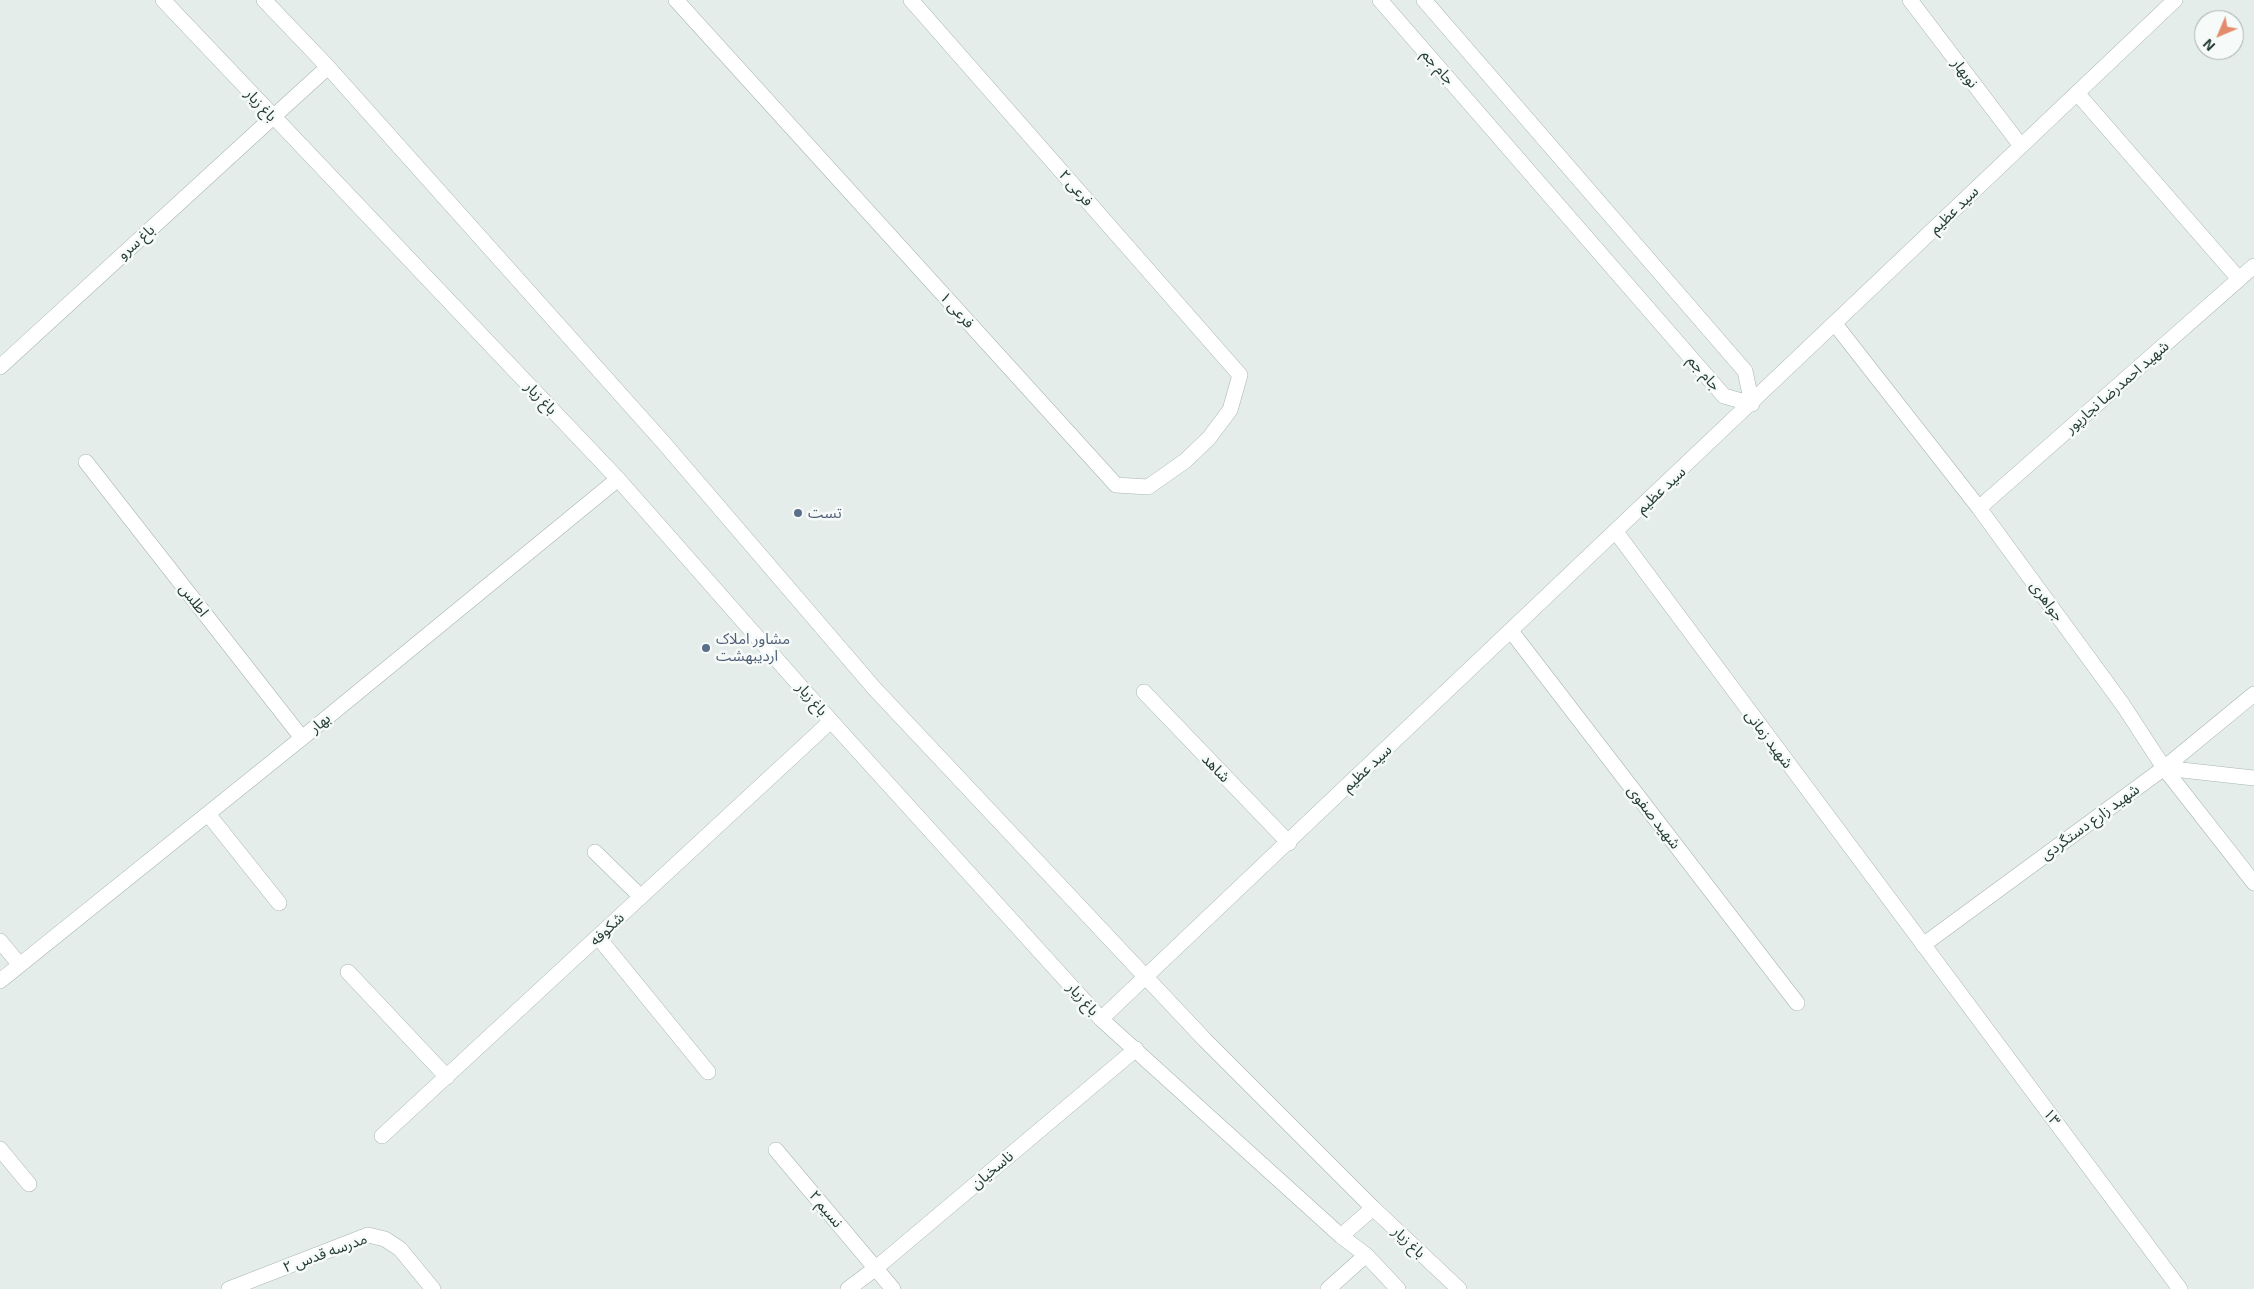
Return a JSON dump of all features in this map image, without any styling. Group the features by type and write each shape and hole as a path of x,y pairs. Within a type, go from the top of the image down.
{"street":[{"name":"باغ زیار","path":"163,0 618,479 832,721 1101,1019 1341,1236 1366,1255 1398,1289"},
{"name":"باغ زیار","path":"264,0 328,67 663,442 874,688 1145,978 1373,1208 1460,1289"},
{"name":"فرعی ۱","path":"676,0 1116,485 1148,487 1185,461 1208,438 1230,410 1240,375"},
{"name":"فرعی ۲","path":"911,0 1240,375"},
{"name":"جام جم","path":"1380,0 1724,396 1752,404 1745,371 1424,0"},
{"name":"نوبهار","path":"1910,0 2021,146"},
{"name":"سید عظیم","path":"1101,1019 1289,843 2176,0"},
{"name":"باغ سرو","path":"0,367 328,67"},
{"path":"2077,93 2239,279"},
{"name":"شهید احمدرضا نجارپور","path":"1979,508 2254,266"},
{"name":"جواهری","path":"1835,324 1979,508 2123,705 2164,768 2254,882"},
{"name":"اطلس","path":"86,462 302,738"},
{"name":"بهار","path":"0,981 302,738 618,479"},
{"name":"شهید زمانی","path":"1616,532 1923,945"},
{"name":"شهید صفوی","path":"1512,631 1798,1003"},
{"name":"شاهد","path":"1144,692 1289,843"},
{"name":"شهید زارع دستگردی","path":"1923,945 2164,768 2254,694"},
{"name":"شکوفه","path":"382,1136 832,721"},
{"path":"2164,768 2254,778"},
{"path":"208,814 279,903"},
{"path":"596,852 641,897"},
{"path":"598,937 708,1072"},
{"path":"0,941 20,965"},
{"name":"۱۳","path":"1923,945 2180,1289"},
{"path":"348,972 447,1077"},
{"name":"ناسخیان","path":"848,1289 876,1268 1136,1049"},
{"path":"0,1149 29,1184"},
{"name":"نسیم ۲","path":"776,1150 893,1289"},
{"path":"1341,1236 1373,1208"},
{"name":"مدرسه قدس ۲","path":"229,1289 368,1235 385,1239 400,1249 433,1289"},
{"path":"1328,1289 1366,1255"}],"place":[{"name":"تست","path":"798,513"},
{"name":"مشاور املاک اردیبهشت","path":"706,648"}]}
